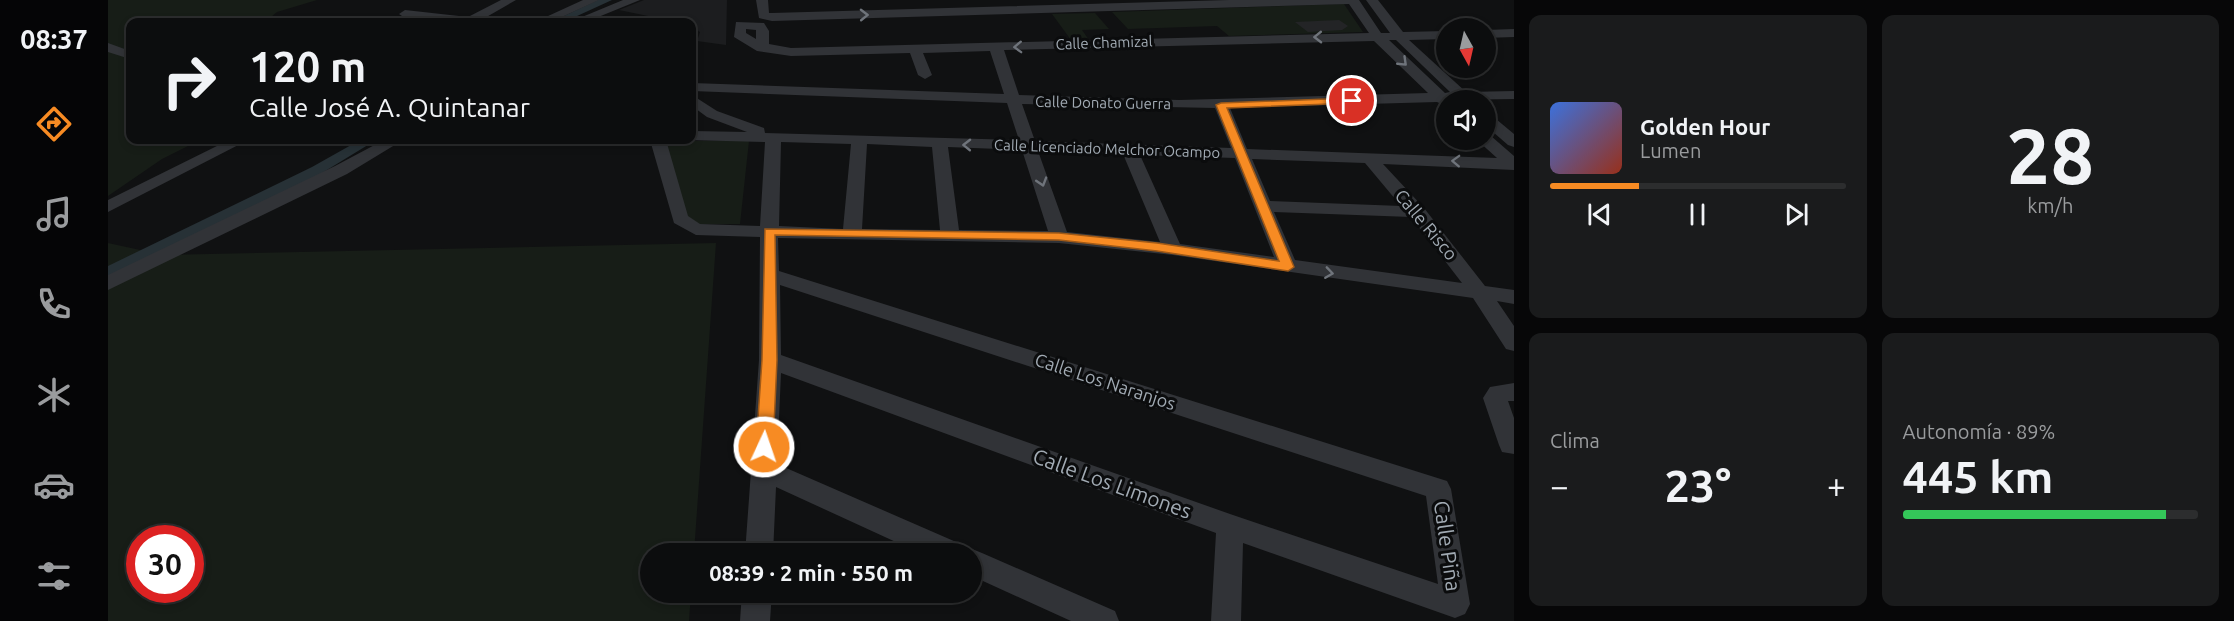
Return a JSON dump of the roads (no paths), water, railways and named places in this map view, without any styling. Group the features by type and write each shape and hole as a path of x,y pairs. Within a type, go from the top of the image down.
{"street":[{"path":"550,18 593,0"},
{"path":"587,18 634,0"},
{"path":"762,0 763,15 828,16 962,13 1026,5 1098,9 1161,3 1353,0 1377,36 1436,93"},
{"path":"825,0 828,16"},
{"path":"891,0 895,14"},
{"path":"955,0 962,13"},
{"path":"1372,0 1399,36 1455,90"},
{"path":"480,18 508,1"},
{"path":"405,14 439,18"},
{"path":"1496,34 1514,33"},
{"name":"Calle Chamizal","path":"762,48 791,52 916,51 996,48 1123,38 1436,35"},
{"path":"108,47 126,54"},
{"path":"996,48 1031,146 1059,237"},
{"path":"916,51 925,75"},
{"name":"Calle Donato Guerra","path":"696,87 1015,101 1221,105 1436,100"},
{"name":"Calle Donato Guerra","path":"1496,96 1514,95"},
{"path":"696,102 712,114 773,137 769,232 770,360 760,543"},
{"path":"1221,105 1265,206 1288,267"},
{"path":"1496,126 1514,142"},
{"name":"Calle Licenciado Melchor Ocampo","path":"696,136 859,139 940,144 1514,164"},
{"path":"852,235 859,139"},
{"path":"108,207 232,144"},
{"path":"108,283 341,170 387,144"},
{"path":"659,144 680,219 696,228 852,235 950,234 1059,237 1173,249 1514,297"},
{"path":"940,144 950,234"},
{"path":"1496,148 1514,164"},
{"path":"1129,149 1173,249"},
{"name":"Calle Risco","path":"1369,158 1418,212 1483,294 1514,343"},
{"path":"1265,206 1418,212"},
{"name":"Calle Los Naranjos","path":"771,275 1438,489"},
{"name":"Calle Los Limones","path":"770,360 1230,526 1455,604"},
{"path":"1511,445 1495,398 1498,393 1514,392"},
{"path":"763,469 928,543"},
{"name":"Calle Piña","path":"1438,489 1455,604"},
{"path":"1226,621 1230,526"},
{"path":"982,566 1104,621"},
{"path":"755,621 756,603"}],"waterway":[{"path":"565,18 607,0"},
{"path":"108,273 317,170 362,144"}]}
